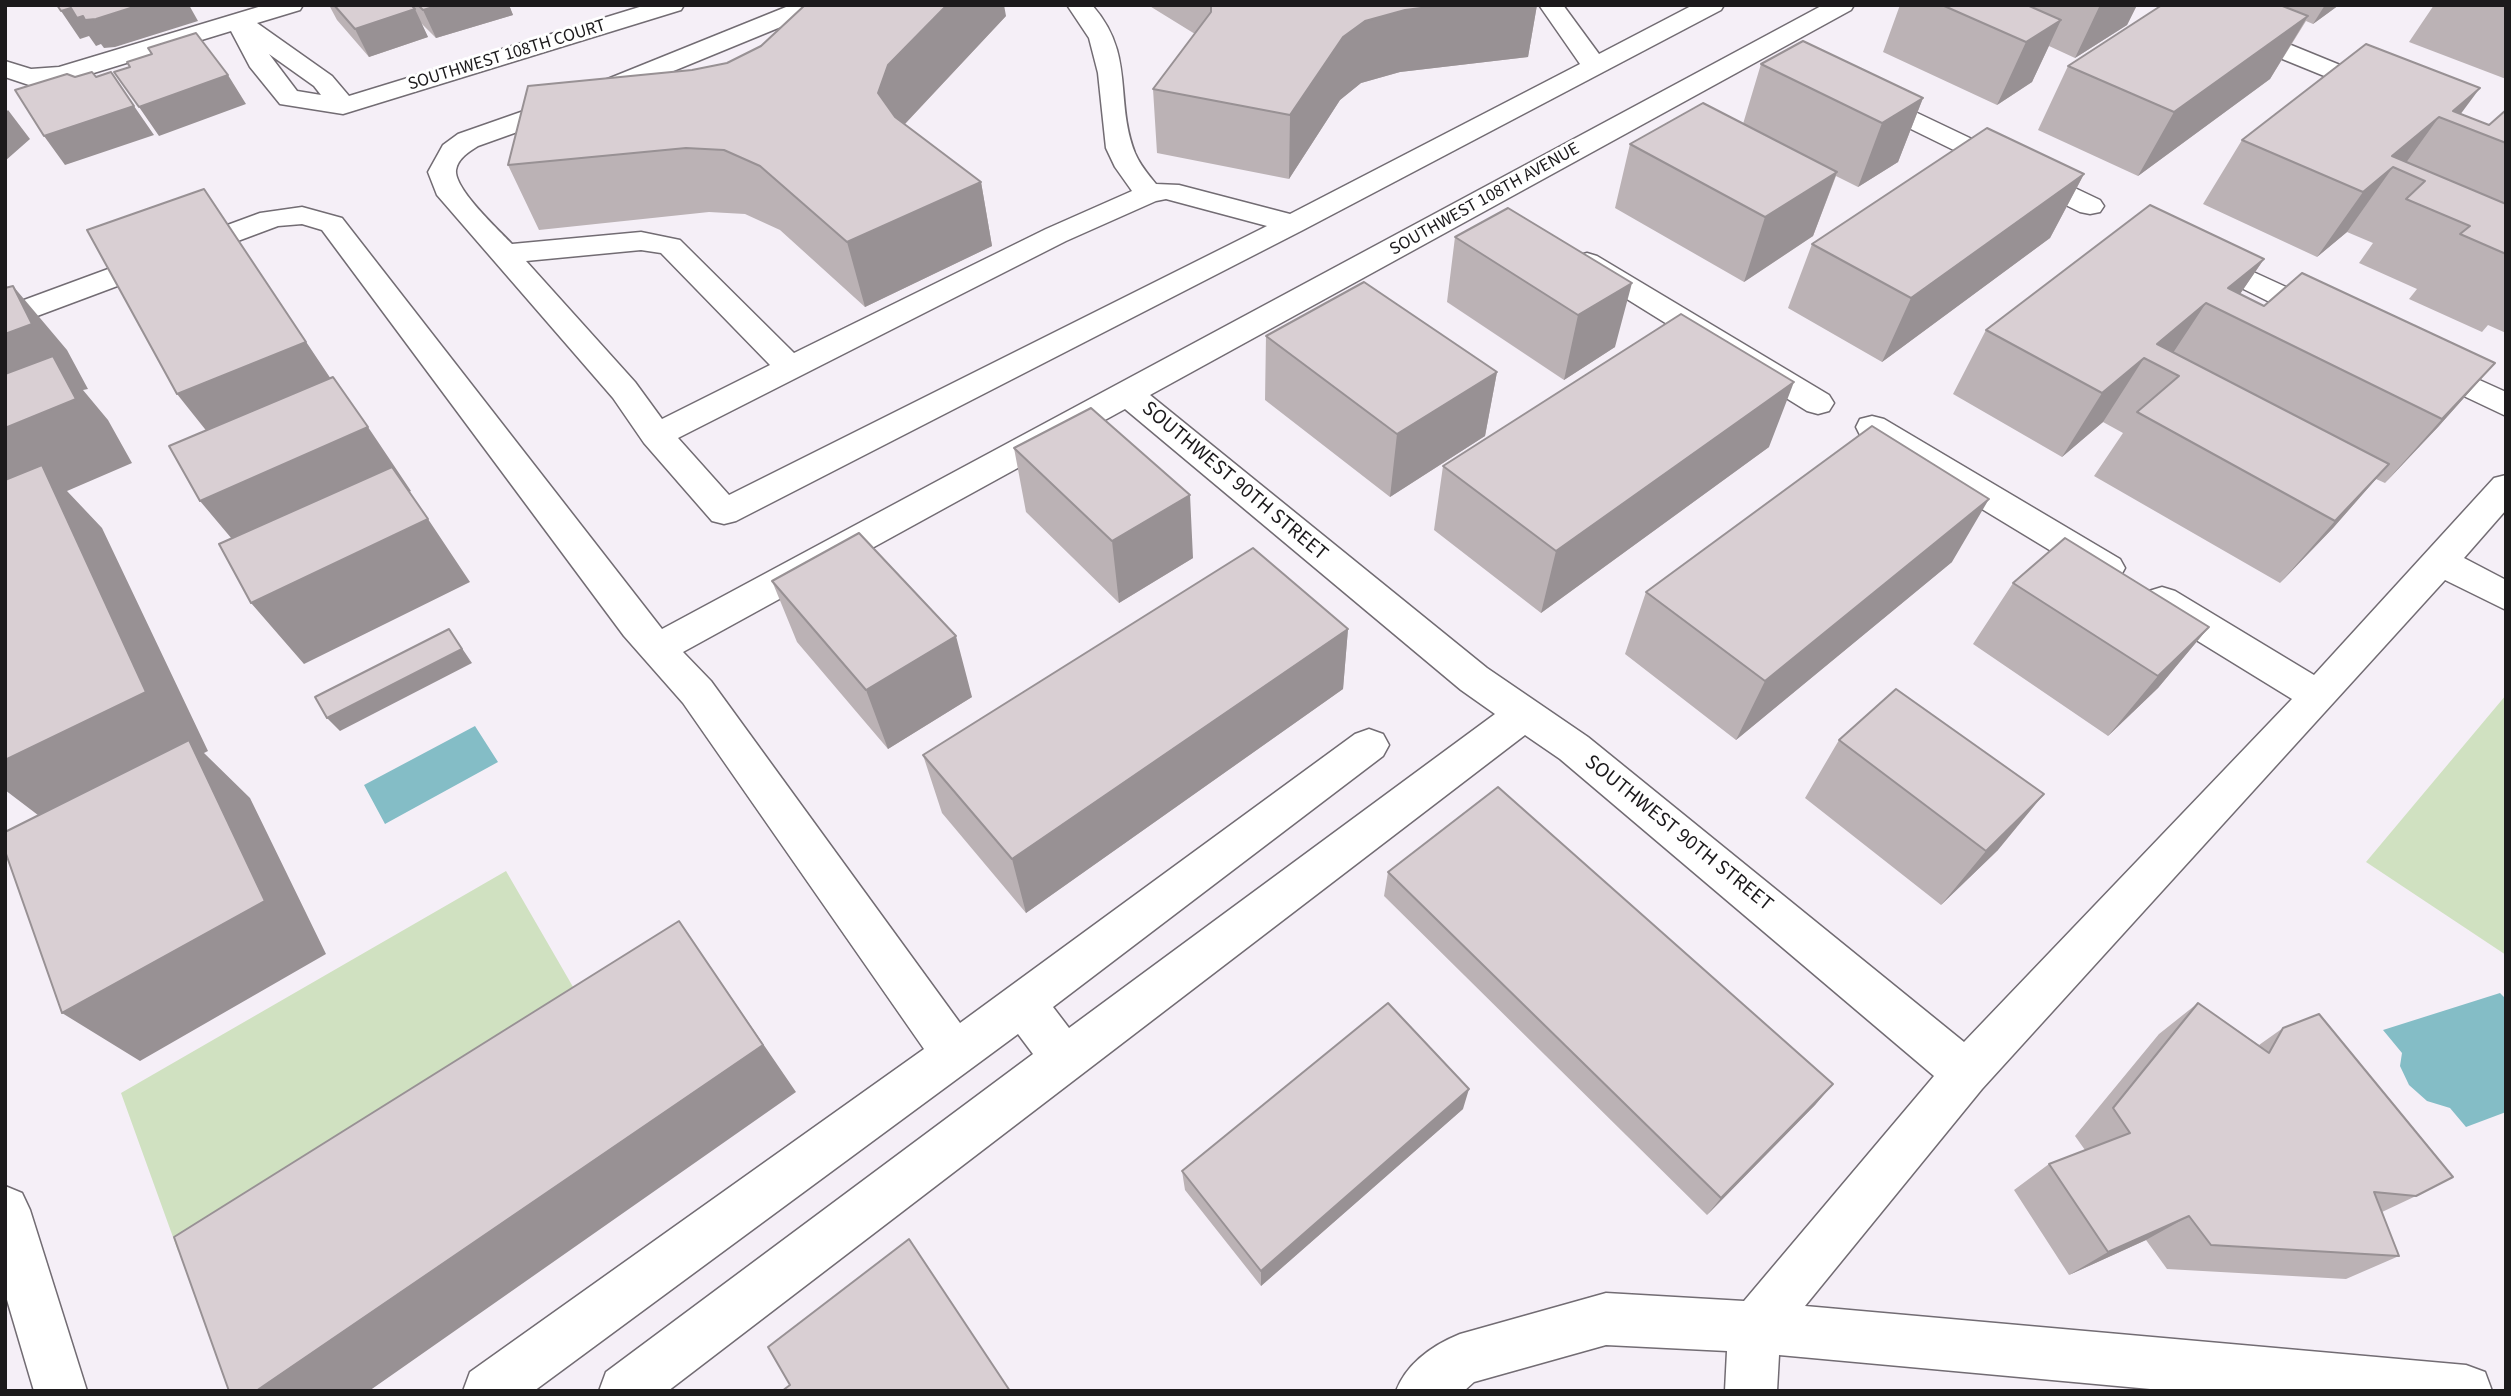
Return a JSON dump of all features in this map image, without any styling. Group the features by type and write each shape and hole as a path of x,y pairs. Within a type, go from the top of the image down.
{"street":[{"path":"5,69 29,77 61,75 291,5"},
{"name":"SOUTHWEST 108TH COURT","path":"239,22 264,67 289,98 342,106 672,5"},
{"path":"813,5 567,105 468,140 447,157 442,172 447,190 624,390 656,435 724,512 1293,224 1712,5"},
{"path":"1079,5 1093,19 1105,45 1112,75 1115,129 1120,149 1125,161 1149,194"},
{"path":"1551,5 1595,67"},
{"name":"SOUTHWEST 108TH AVENUE","path":"658,648 1128,394 1497,208 1777,53 1842,5"},
{"path":"2171,5 2402,99"},
{"path":"1852,90 2090,206"},
{"path":"656,435 1056,235 1149,194 1166,191 1179,193 1293,224"},
{"path":"5,318 270,219 295,214 323,219 338,231 638,626 696,692 954,1054"},
{"path":"503,254 641,241 670,246 792,369"},
{"path":"2171,242 2344,327"},
{"path":"1569,251 1818,402"},
{"path":"2394,351 2506,405"},
{"name":"SOUTHWEST 90TH STREET","path":"1128,394 1474,679 1574,748 1966,1073"},
{"path":"1872,427 2318,696"},
{"path":"1751,1391 1755,1327 1966,1073 2318,696 2506,487"},
{"path":"2441,562 2506,596"},
{"path":"625,1391 1524,714"},
{"path":"489,1391 954,1054 1369,745"},
{"path":"1022,1004 1065,1058"},
{"path":"5,1210 61,1391"},
{"path":"1422,1391 1460,1360 1606,1320 1755,1327 2466,1391"}],"green space":[{"path":"2506,695 2506,955 2366,862"},
{"path":"506,871 580,999 178,1251 121,1093"}],"water":[{"path":"475,726 498,762 385,824 364,785"},
{"path":"2500,993 2506,999 2506,1112 2466,1127 2450,1108 2427,1101 2409,1085 2400,1066 2402,1053 2383,1030"}],"building":[{"path":"57,5 140,5 85,20 83,16 77,18 71,8 61,11"},
{"path":"334,5 411,5 415,9 355,29"},
{"path":"418,5 440,5 423,10"},
{"path":"805,5 947,5 888,65 878,93 895,117 981,182 847,242 760,166 724,150 686,148 508,165 528,86 692,70 727,63 761,46"},
{"path":"1211,5 1445,5 1405,10 1365,21 1343,37 1290,115 1153,89 1211,12"},
{"path":"1942,5 2027,5 2061,20 2026,42"},
{"path":"2162,5 2280,5 2308,16 2174,112 2068,66"},
{"path":"196,33 228,75 139,107 114,72 130,67 127,62 152,54 148,48"},
{"path":"1803,41 1923,98 1882,123 1761,64"},
{"path":"2366,44 2480,88 2453,111 2489,125 2506,110 2506,143 2439,117 2392,156 2506,204 2506,254 2460,234 2470,226 2406,199 2425,181 2393,167 2363,192 2242,140"},
{"path":"92,72 96,77 111,72 134,106 44,136 15,90 67,74 75,77"},
{"path":"1703,103 1837,172 1765,217 1630,144"},
{"path":"1987,128 2084,174 1911,298 1812,244"},
{"path":"204,189 306,342 177,394 87,230"},
{"path":"2150,205 2264,259 2228,288 2264,306 2302,273 2495,363 2442,419 2206,303 2157,344 2389,464 2335,521 2137,412 2179,376 2144,358 2102,393 1986,330"},
{"path":"1508,208 1632,283 1578,315 1455,237"},
{"path":"1364,282 1497,372 1397,434 1266,336"},
{"path":"13,286 32,324 5,334 5,288"},
{"path":"1681,314 1794,382 1556,551 1443,466"},
{"path":"53,356 76,399 5,428 5,374"},
{"path":"333,377 368,427 200,501 169,446"},
{"path":"1091,408 1190,495 1112,541 1014,448"},
{"path":"1872,426 1989,499 1765,681 1646,592"},
{"path":"42,465 146,692 5,760 5,480"},
{"path":"392,467 428,519 251,603 219,544"},
{"path":"859,533 956,636 866,690 772,581"},
{"path":"2065,538 2209,627 2158,676 2013,583"},
{"path":"1253,548 1348,629 1012,859 923,755"},
{"path":"449,629 462,649 327,718 315,697"},
{"path":"1896,689 2044,794 1986,851 1839,740"},
{"path":"189,740 265,901 62,1013 5,851 5,832"},
{"path":"1498,787 1833,1084 1721,1198 1388,872"},
{"path":"679,921 763,1045 256,1391 229,1391 174,1237"},
{"path":"1388,1003 1469,1089 1261,1271 1182,1171"},
{"path":"2198,1003 2269,1053 2283,1028 2319,1014 2453,1177 2416,1196 2374,1192 2399,1256 2211,1245 2189,1216 2108,1252 2049,1164 2130,1133 2113,1108"},
{"path":"909,1239 1010,1391 782,1391 790,1385 768,1347"}]}
